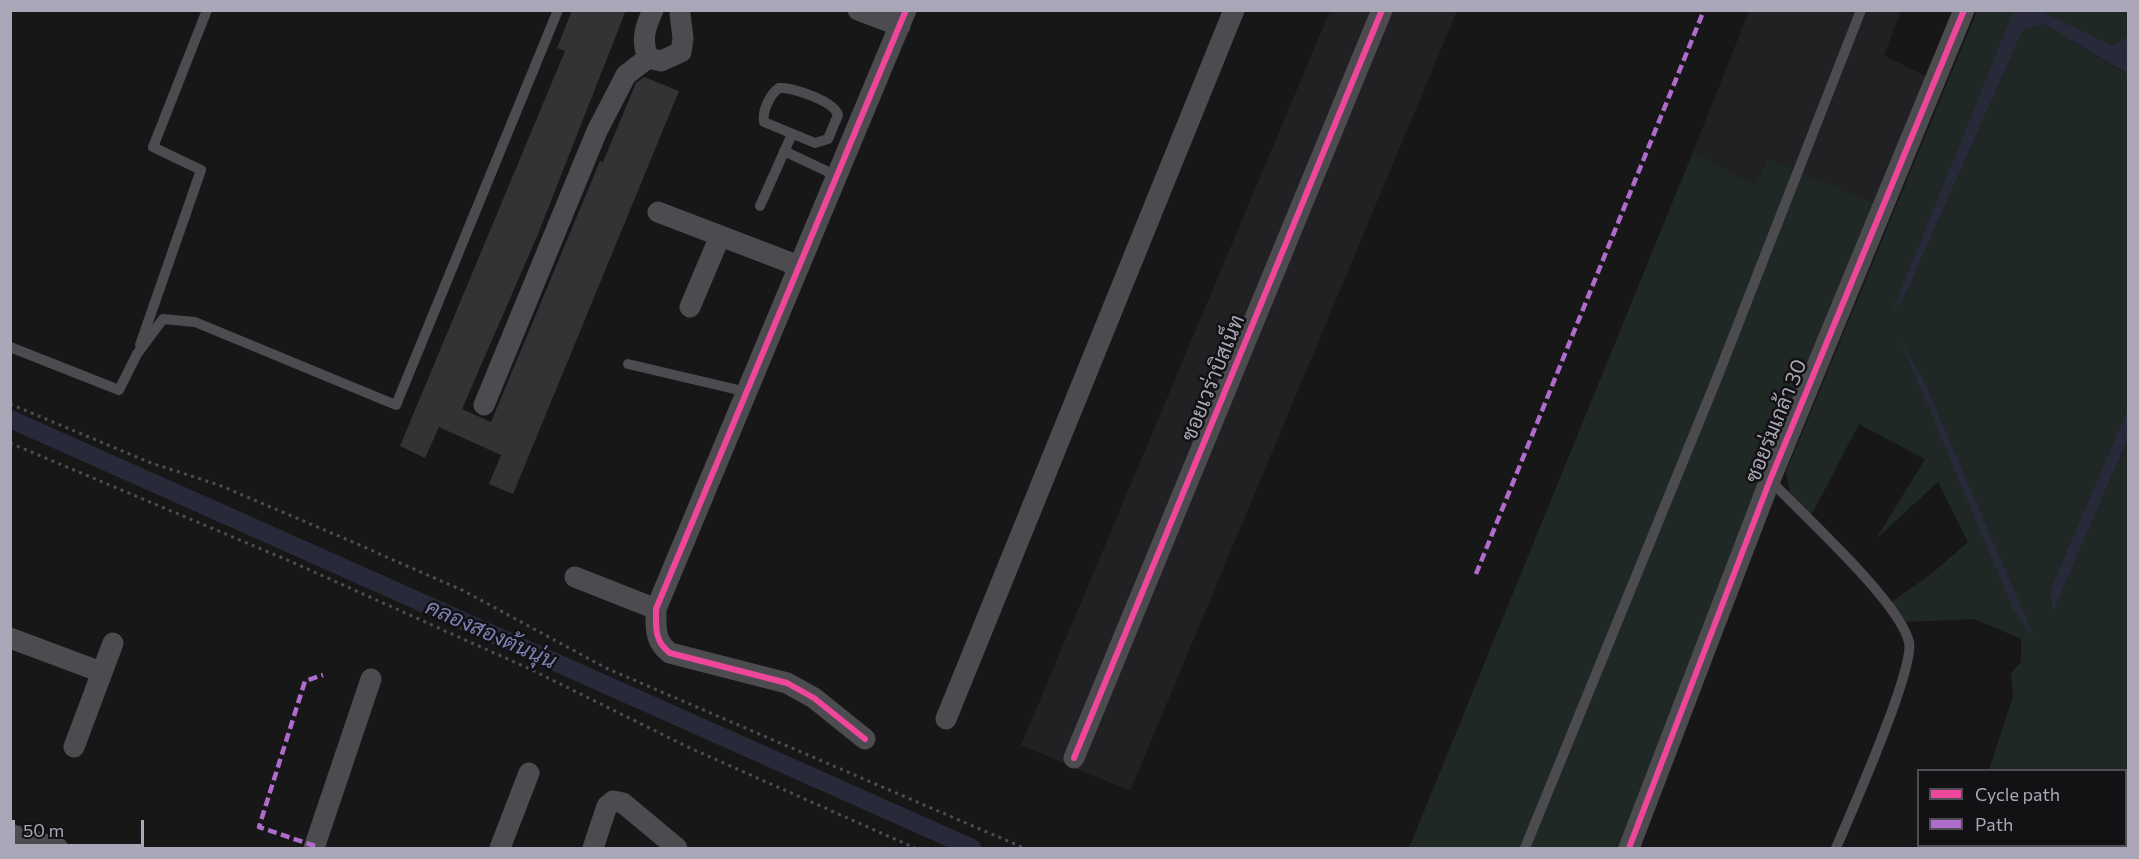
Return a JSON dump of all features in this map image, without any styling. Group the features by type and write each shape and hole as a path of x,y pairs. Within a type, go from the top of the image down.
{"street":[{"path":"648,58 643,45 644,31 653,10"},
{"path":"858,10 903,18 656,609 656,634 660,646 670,652 787,683 814,698 865,738"},
{"path":"946,719 1234,10"},
{"name":"ซอยเวร่าบิสเน็ท","path":"1074,758 1383,10"},
{"name":"ซอยร่มเกล้า 30","path":"1629,849 1770,480 1964,10"},
{"path":"648,58 661,61 681,52 684,14"},
{"path":"484,405 597,131 626,75 648,58"},
{"path":"658,212 800,266"},
{"path":"690,307 720,236"},
{"path":"575,577 656,609"},
{"path":"10,638 101,672"},
{"path":"74,747 113,643"},
{"path":"314,849 371,679"},
{"path":"500,849 529,772"},
{"path":"593,849 607,806 613,801 623,803 677,849"},
{"path":"10,834 46,846"}],"lane":[{"path":"10,348 118,390 137,354 201,170 153,147 207,10"},
{"path":"137,354 164,319 195,322 396,405 558,10"},
{"path":"1525,849 1717,378 1861,10"},
{"path":"779,88 791,89 837,110 836,123 824,142 815,143 792,134 768,125 763,119 774,91 779,88"},
{"path":"760,206 792,134"},
{"path":"784,151 837,176"},
{"path":"628,364 747,392"},
{"path":"1770,480 1887,602 1909,643 1907,665 1894,705 1836,849"}],"path":[{"path":"10,404 151,463 219,485 380,554 464,591 606,668 1024,849"},
{"path":"10,443 292,562 532,670 690,748 915,849"}],"shaded area":[{"path":"1330,11 1457,11 1130,791 1021,745"},
{"path":"1749,11 1901,11 1884,55 1927,77 1874,203 1767,158 1756,185 1693,152"},
{"path":"1977,11 2014,11 1893,309 1903,300 2023,30 2044,24 2125,73 2128,70 2128,408 2050,590 2053,610 2128,439 2128,848 1964,848 2127,847 2127,769 1989,769 2013,696 2011,673 2021,662 2021,639 1974,619 1904,622 1890,603 1930,575 1968,542 1938,482 1876,539 1925,459 1859,424 1812,514 1791,501 1786,472","holes":["1901,341 1925,383 2034,638"]},
{"path":"2037,11 2128,11 2128,35 2114,46"},
{"path":"1693,152 1756,185 1767,158 1874,203 1620,848 1409,848"}],"water":[{"path":"2014,10 2042,12 2114,46 2128,35 2128,70 2126,73 2044,24 2023,30 1903,300 1892,311"},
{"path":"1898,334 1925,383 2036,641 2013,609"},
{"path":"2128,408 2128,439 2053,611 2050,590"}],"building":[{"path":"572,10 626,10 538,234 462,409 491,422 600,161 603,162 636,83 644,77 679,91 513,494 489,484 501,455 439,427 425,458 400,446 565,51 557,48"}],"waterway":[{"name":"คลองสองต้นนุ่น","path":"10,419 972,848"}],"marked path":[{"path":"1476,574 1704,10"},
{"path":"315,846 259,827 305,681 323,675"}],"cycle path":[{"path":"865,739 814,698 787,683 670,653 659,639 656,628 656,609 906,10"},
{"path":"1074,758 1382,10"},
{"path":"1629,848 1770,480 1964,10"}]}
